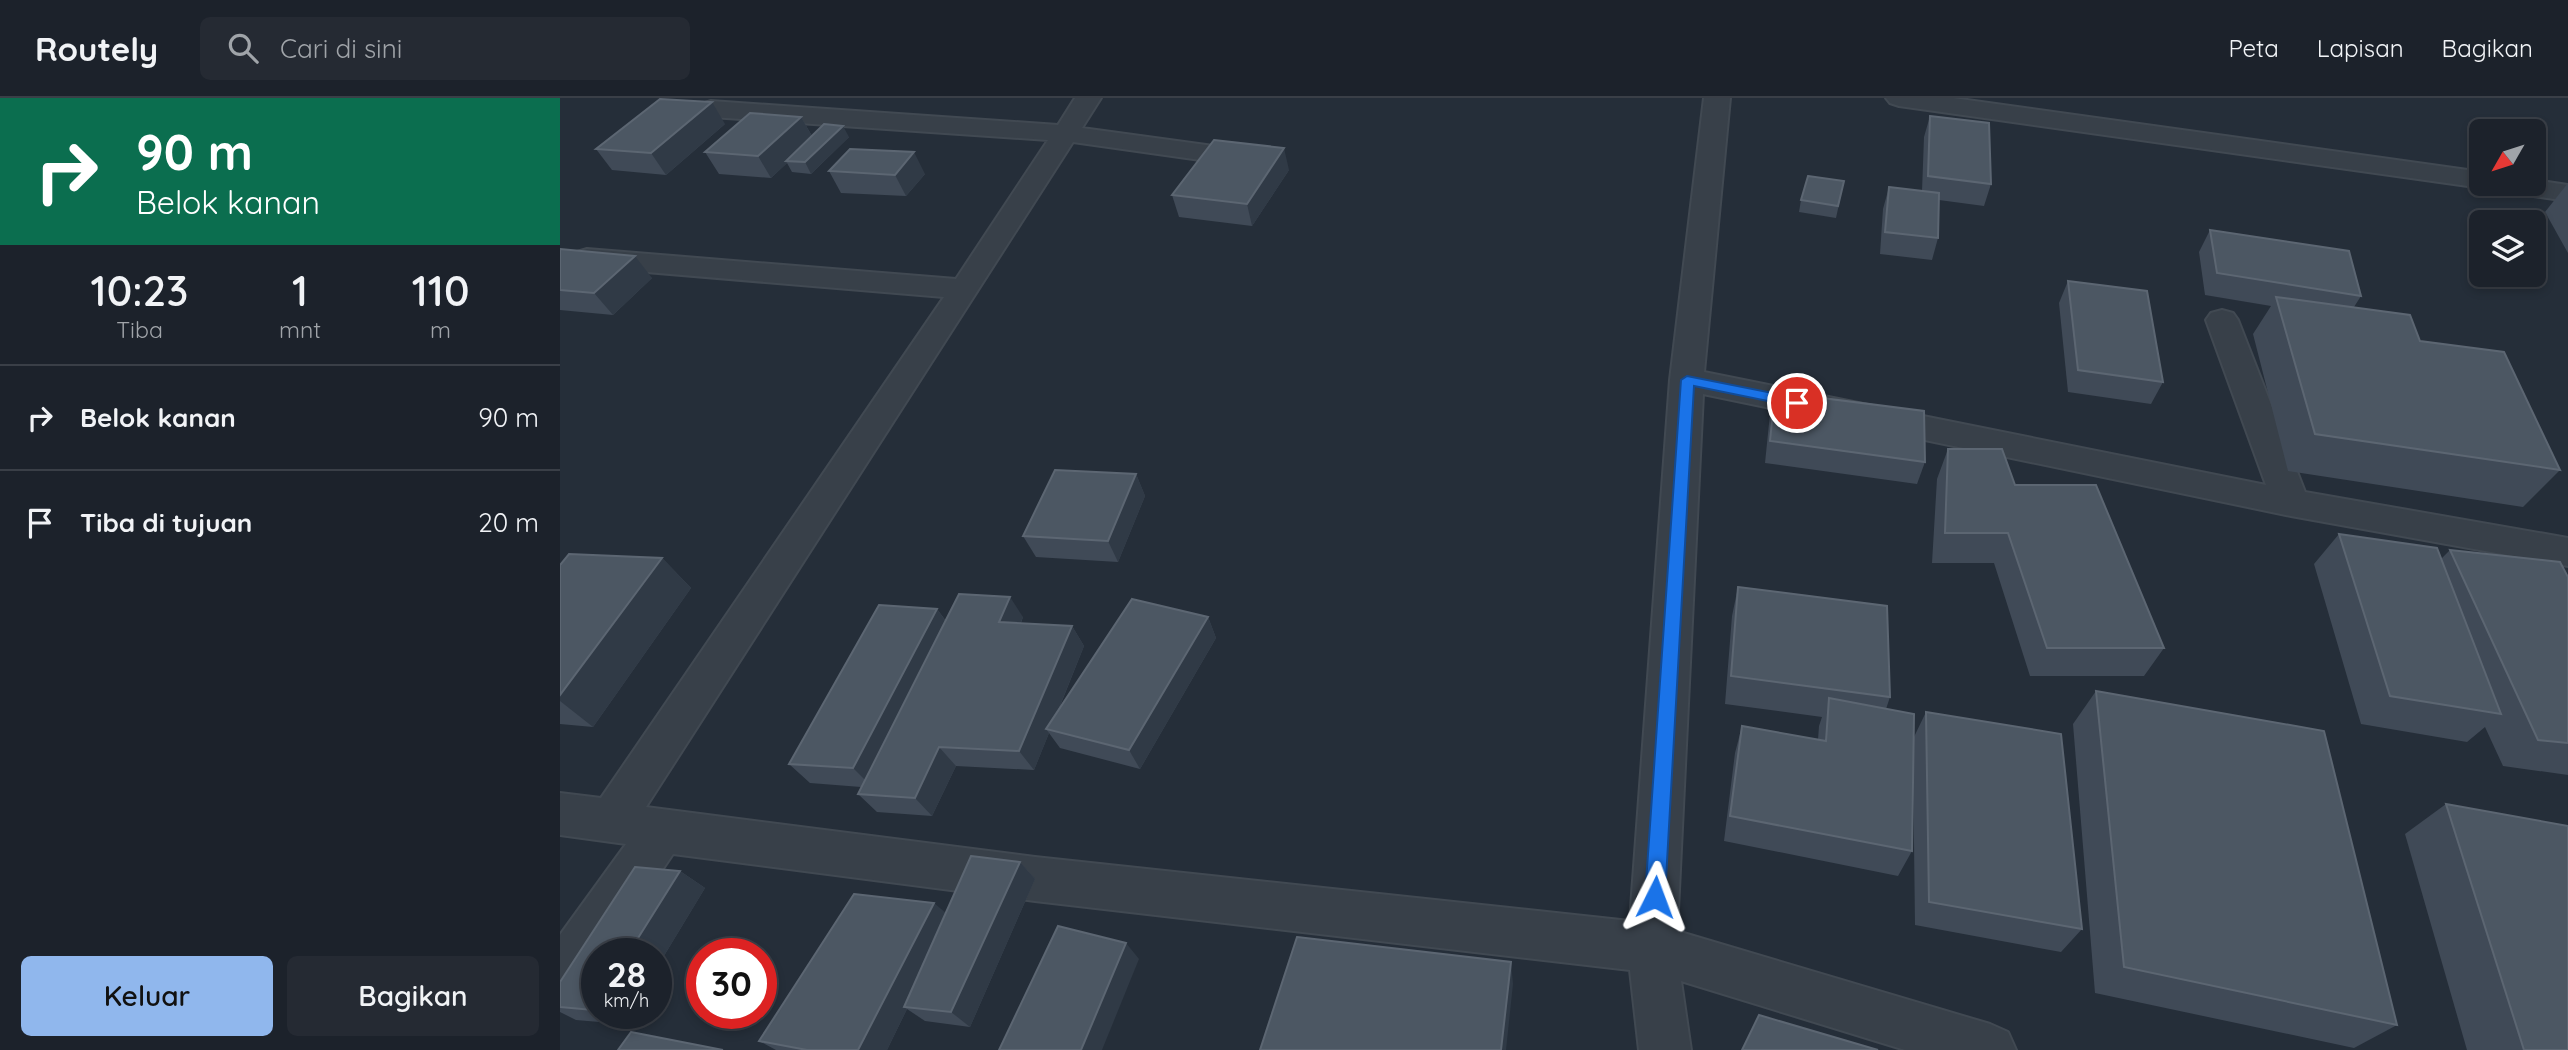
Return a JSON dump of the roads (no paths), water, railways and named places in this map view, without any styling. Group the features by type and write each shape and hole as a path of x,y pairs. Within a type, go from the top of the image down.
{"street":[{"path":"612,820 965,289 1088,98"},
{"path":"1665,1050 1652,948 1687,380 1717,98"},
{"path":"1899,98 2469,178"},
{"path":"711,110 1065,133 1250,159"},
{"path":"2546,190 2568,193"},
{"path":"563,256 965,289"},
{"path":"2222,320 2291,503"},
{"path":"1687,380 2291,503 2568,552"},
{"path":"560,814 612,820 662,831 1011,876 1652,948 1990,1050"},
{"path":"560,978 662,831"}]}
